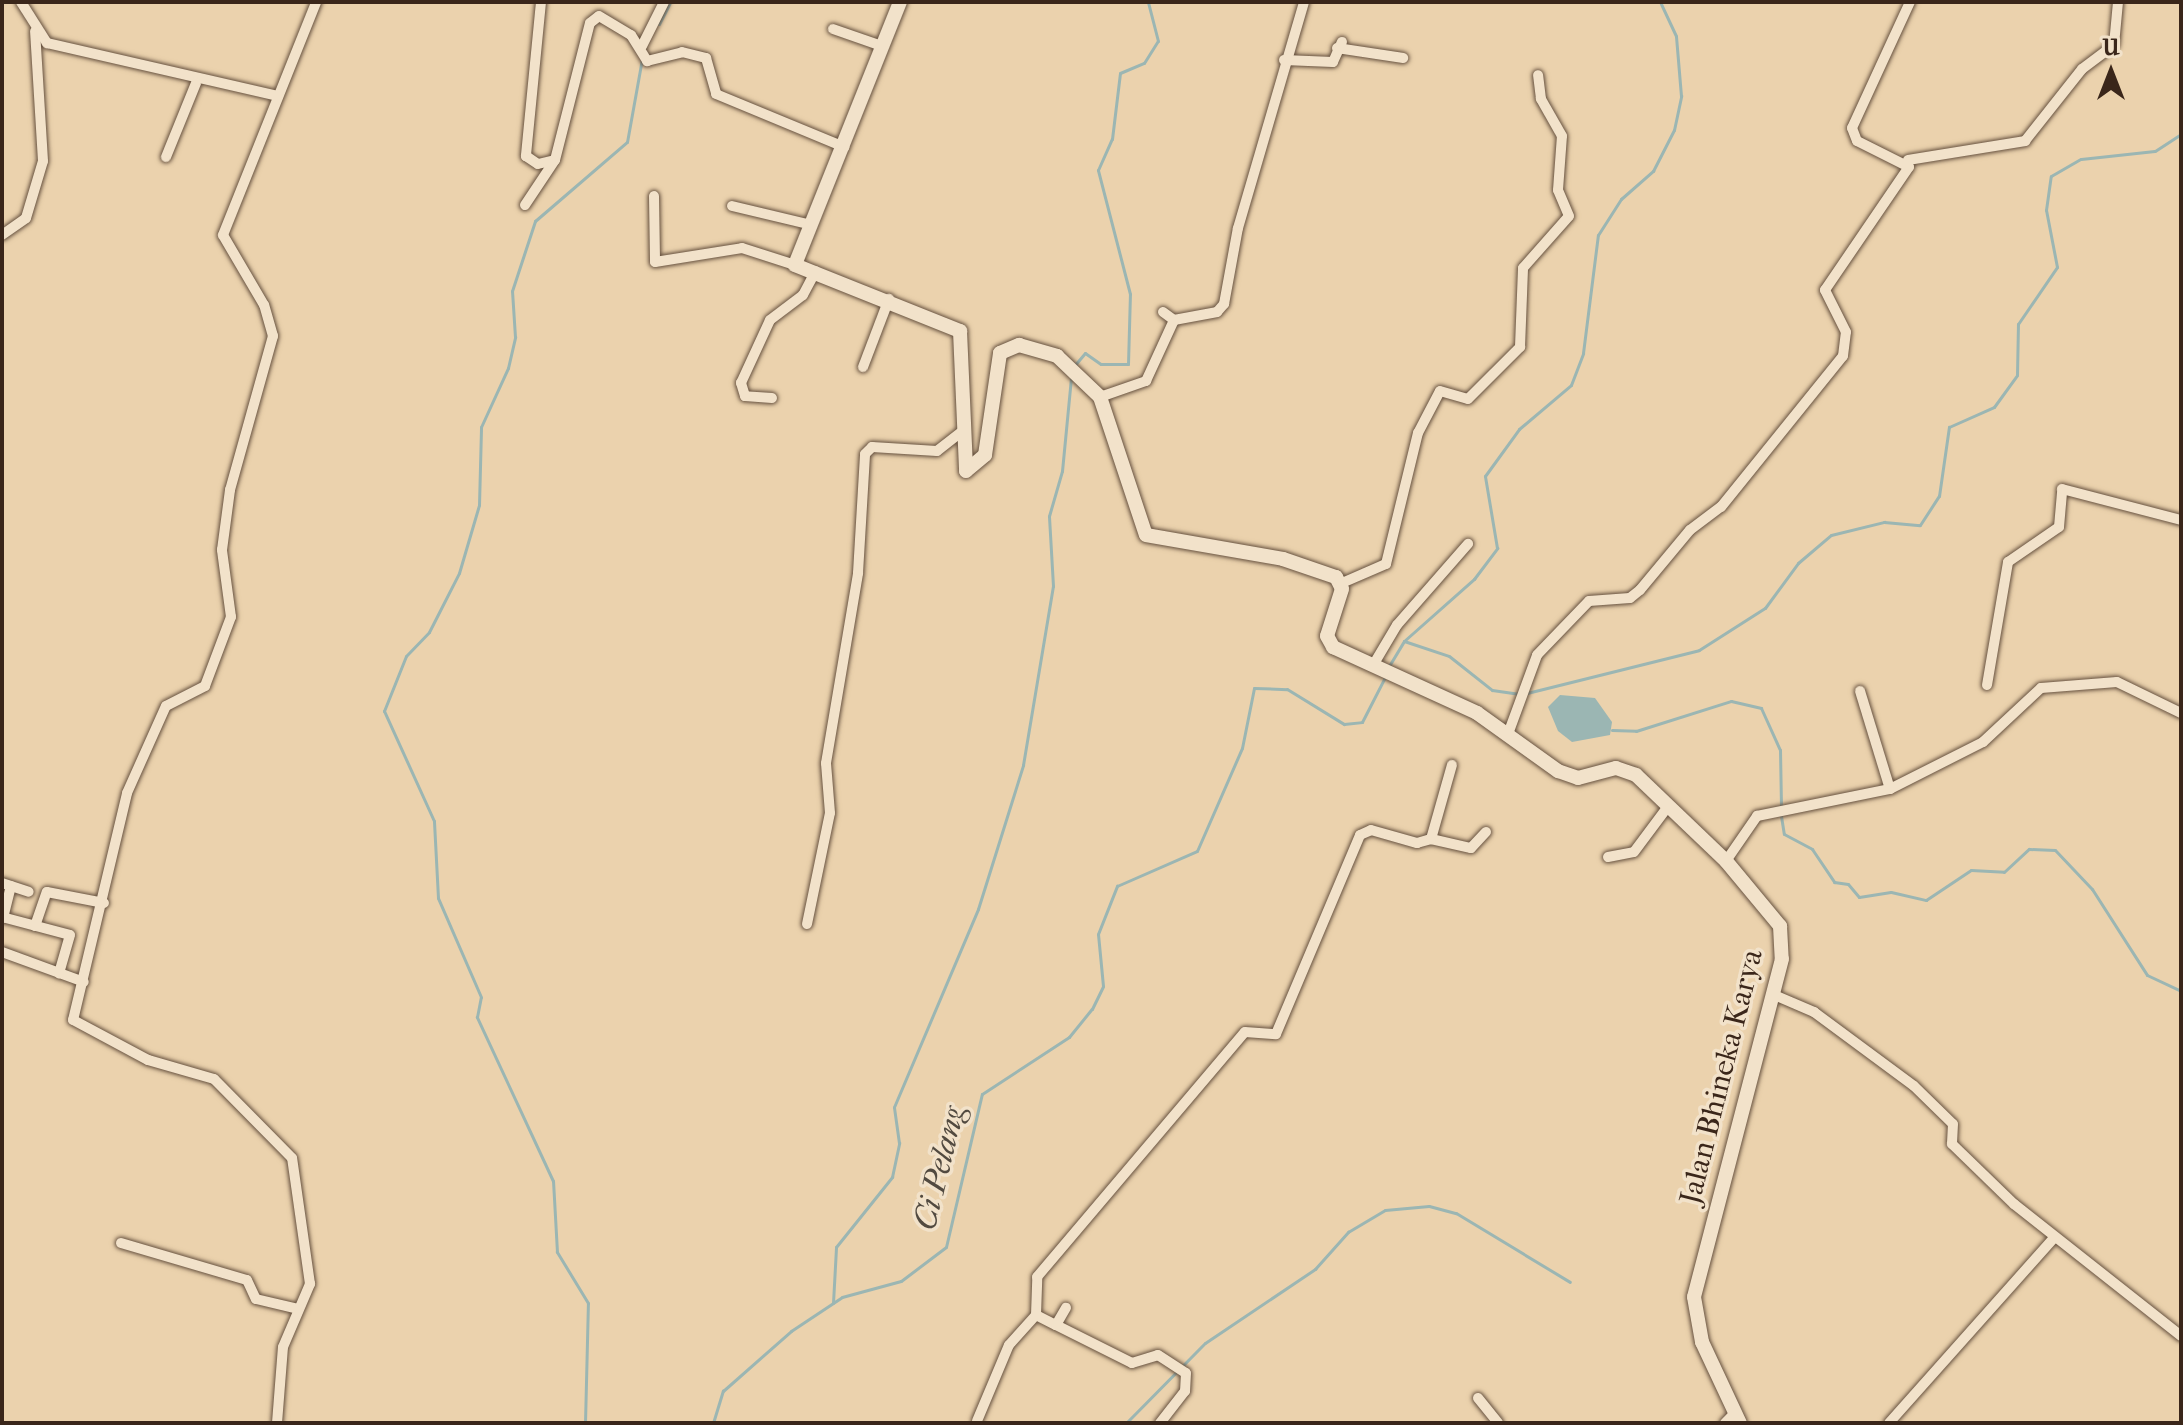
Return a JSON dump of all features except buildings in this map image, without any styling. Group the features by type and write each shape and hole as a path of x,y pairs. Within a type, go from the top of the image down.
{"street":[{"path":"277,1423 280,1362 310,1284 290,1153 214,1079 148,1060 78,1026 74,1016 104,903 119,815 163,711 203,690 231,617 222,550 228,502 273,336 264,305 223,235 316,2"},
{"path":"541,2 526,156 538,164 555,160"},
{"path":"642,46 664,2"},
{"path":"795,265 900,2"},
{"path":"1163,312 1174,320 1217,312 1224,304 1284,60 1304,2"},
{"path":"1910,2 1851,131 1861,144 1908,160 2025,141 2082,69 2114,45 2118,2"},
{"path":"23,4 35,29 47,43 196,83 278,96"},
{"path":"525,205 555,160 593,19 610,17 642,46 651,62 682,52 706,58 716,94 844,147"},
{"path":"2,235 26,218 43,161 35,29"},
{"path":"833,29 882,46"},
{"path":"1284,60 1333,62 1339,45 1403,58"},
{"path":"654,196 655,262 742,248 816,271 960,331 963,465 972,470 985,455 998,357 1013,346 1057,356 1100,397 1146,535 1305,564 1342,583 1386,564 1418,433 1440,391 1468,399 1520,347 1523,268 1569,216 1558,190 1562,136 1541,99 1538,75"},
{"path":"166,157 196,83"},
{"path":"1508,734 1537,655 1589,601 1630,598 1640,590 1690,530 1721,507 1843,356 1847,336 1825,290 1908,160"},
{"path":"732,206 812,225"},
{"path":"772,398 745,396 741,383 770,320 803,295 816,271"},
{"path":"863,367 889,299"},
{"path":"1100,397 1146,381 1174,320"},
{"path":"807,924 830,813 826,763 858,573 865,454 872,447 937,451 963,431"},
{"path":"1987,685 2008,562 2059,527 2062,489 2181,520"},
{"path":"1375,662 1397,625 1430,596 1468,544"},
{"name":"Jalan Bhineka Karya","path":"1342,583 1328,640 1508,734 1572,777 1627,770 1726,861 1782,931 1772,994 1694,1297 1702,1342 1733,1420"},
{"path":"1726,861 1764,813 1890,789 1993,736 2041,688 2117,682 2181,713"},
{"path":"1860,691 1890,789"},
{"path":"1431,839 1452,765"},
{"path":"1608,857 1634,852 1666,809"},
{"path":"977,1421 1009,1345 1036,1315 1037,1277 1078,1236 1142,1147 1245,1032 1276,1034 1362,833 1431,839 1471,848 1486,832"},
{"path":"29,892 7,885 3,918 71,937 59,973"},
{"path":"35,926 47,892 104,903"},
{"path":"2,952 84,982"},
{"path":"1772,994 1814,1012 1914,1086 1953,1124 1959,1152 2055,1237 2181,1336"},
{"path":"1889,1423 2055,1237"},
{"path":"121,1243 247,1280 256,1299 298,1309"},
{"path":"1056,1325 1066,1308"},
{"path":"1036,1315 1132,1363 1154,1355 1171,1360 1186,1373 1185,1391 1160,1423"},
{"path":"1478,1398 1498,1423"}],"water":[{"path":"1560,695 1595,698 1612,722 1610,735 1572,742 1558,731 1548,707"}],"waterway":[{"path":"659,24 670,2"},
{"path":"1074,366 1085,353 1101,364 1128,364 1130,294 1098,170 1112,139 1120,73 1144,63 1158,41 1148,2"},
{"path":"1404,641 1474,579 1497,548 1485,476 1519,429 1571,385 1583,353 1598,235 1621,199 1653,171 1674,130 1681,96 1676,36 1660,2"},
{"path":"585,1423 588,1303 557,1252 553,1181 477,1017 481,997 438,898 434,821 384,711 406,656 429,632 459,573 479,505 481,427 508,368 515,337 512,291 535,221 627,142 642,59"},
{"path":"1527,693 1699,650 1765,608 1798,563 1831,535 1884,522 1920,525 1939,496 1949,427 1994,407 2017,375 2018,324 2057,267 2046,210 2051,176 2081,159 2155,151 2181,134"},
{"path":"833,1303 836,1247 892,1177 899,1143 894,1107 978,909 1023,765 1053,586 1049,516 1062,471 1071,377"},
{"path":"1389,666 1404,641 1449,656 1492,690 1520,694"},
{"name":"Ci Pelang","path":"713,1423 723,1391 791,1331 842,1297 901,1281 946,1247 982,1094 1069,1037 1092,1009 1103,986 1098,934 1117,886 1197,851 1242,748 1254,688 1287,689 1344,724 1362,722 1385,677"},
{"path":"1612,730 1636,731 1731,701 1761,708 1780,750 1781,808"},
{"path":"1781,816 1784,834 1812,849 1834,882 1848,884 1859,897 1891,892 1926,900 1971,870 2004,872 2029,849 2055,850 2092,889 2147,975 2181,991"},
{"path":"1126,1423 1205,1343 1315,1269 1348,1232 1385,1210 1429,1206 1456,1213 1570,1282"}]}
